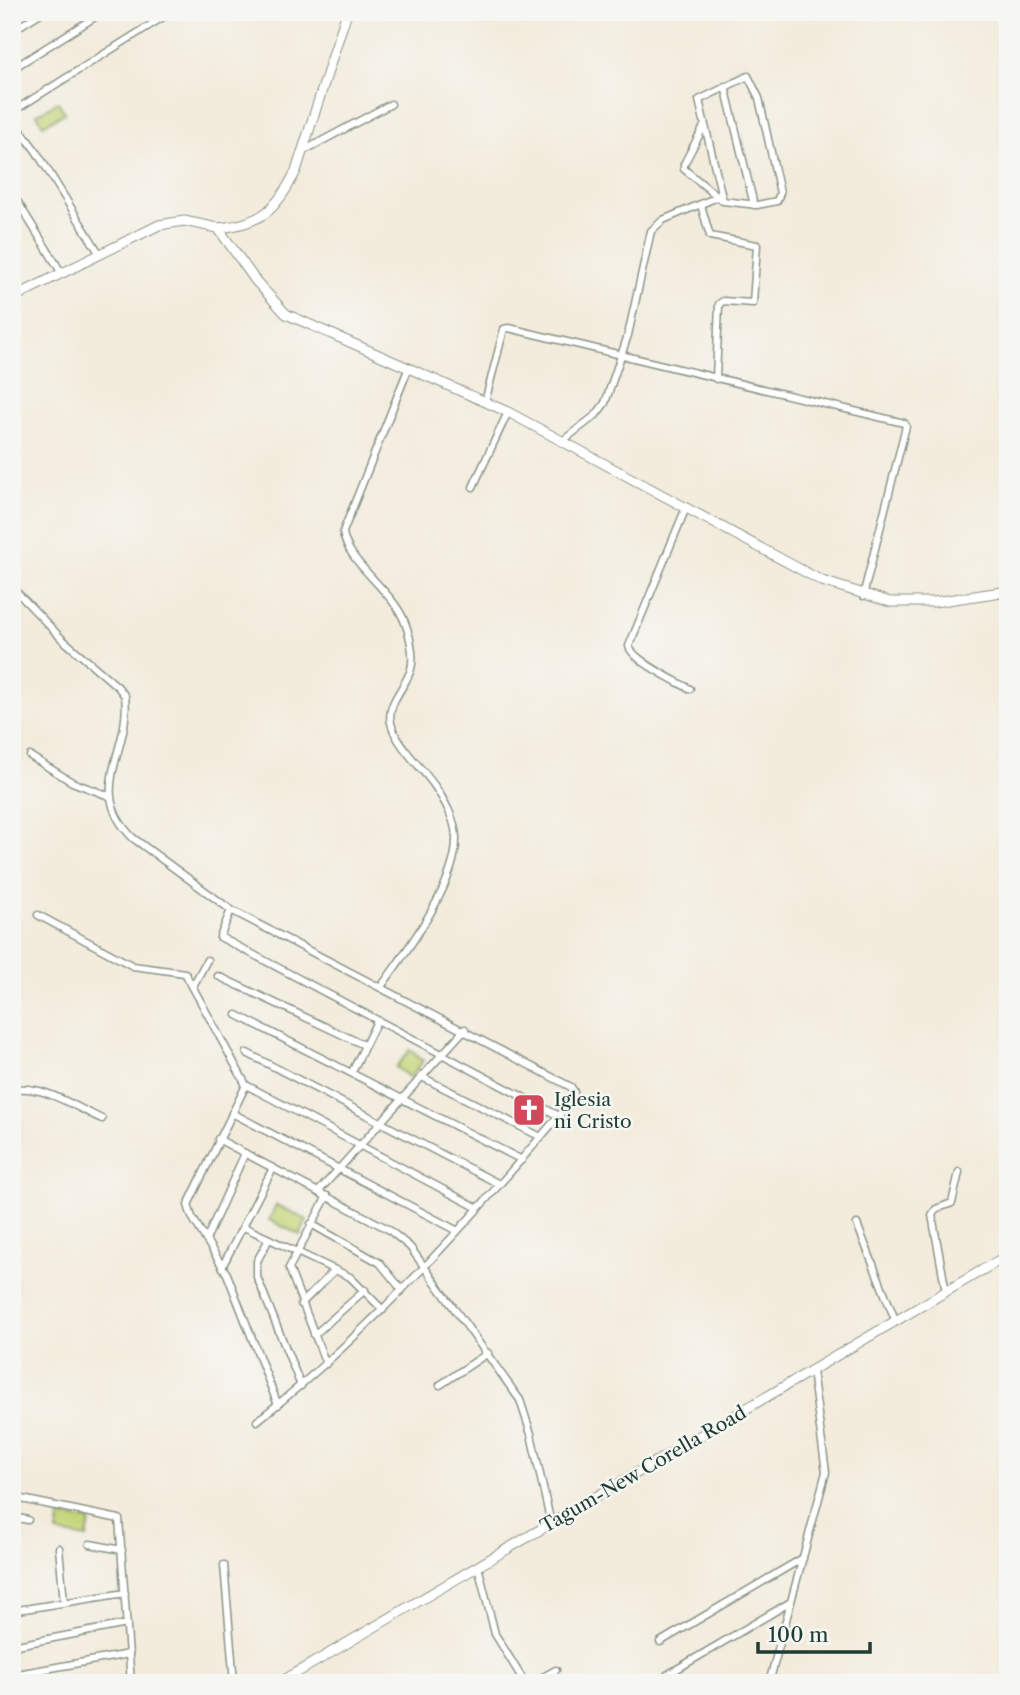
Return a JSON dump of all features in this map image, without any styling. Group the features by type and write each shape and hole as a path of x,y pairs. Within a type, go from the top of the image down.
{"street":[{"path":"12,31 42,12"},
{"path":"12,69 103,12"},
{"path":"12,112 171,12"},
{"path":"12,298 99,253 171,222 218,228 258,219 273,209 286,191 302,151 347,12"},
{"path":"704,127 683,167 715,198 723,201 754,205 772,204 780,193 759,98 748,76 699,100 723,201"},
{"path":"724,86 754,205"},
{"path":"302,151 391,104"},
{"path":"12,119 36,151 99,253"},
{"path":"14,196 61,272"},
{"path":"561,442 601,410 622,353 651,231 663,220 715,198"},
{"path":"701,205 710,236 757,245 753,303 723,301 719,304 716,379"},
{"path":"218,228 255,280 286,314 508,412 685,510 822,581 890,603 1008,592"},
{"path":"485,402 506,328 622,353 716,379 906,423 863,596"},
{"path":"381,987 432,906 445,879 456,839 454,825 438,791 398,738 391,723 394,700 413,662 402,617 351,552 343,532 409,367"},
{"path":"474,487 508,412"},
{"path":"685,510 629,646 631,653 639,659 690,689"},
{"path":"12,587 62,639 125,696 123,727 109,796 119,824 133,838 231,910 465,1029 573,1089 573,1099 522,1160 383,1310 326,1364 257,1421"},
{"path":"30,756 72,782 109,796"},
{"path":"231,910 220,937 559,1115"},
{"path":"38,915 133,966 185,973 246,1085 478,1208"},
{"path":"193,986 207,960"},
{"path":"218,976 365,1045"},
{"path":"237,1015 522,1160"},
{"path":"352,1072 377,1021"},
{"path":"318,1192 465,1029"},
{"path":"247,1053 499,1184"},
{"path":"422,1077 541,1137"},
{"path":"246,1085 188,1205 222,1267 278,1405"},
{"path":"12,1090 29,1088 102,1119"},
{"path":"232,1113 456,1230"},
{"path":"218,1139 399,1236 425,1265 524,1408 551,1524"},
{"path":"206,1240 245,1153"},
{"path":"222,1267 273,1168"},
{"path":"946,1293 932,1215 936,1209 952,1203 958,1172"},
{"path":"326,1364 289,1272 310,1224 327,1196"},
{"path":"310,1224 380,1263 402,1290"},
{"path":"857,1224 896,1322"},
{"path":"244,1227 335,1270 365,1290 383,1310"},
{"path":"269,1239 257,1261 257,1277 301,1386"},
{"name":"Tagum-New Corella Road","path":"279,1683 1008,1255"},
{"path":"301,1304 335,1270"},
{"path":"314,1335 365,1290"},
{"path":"440,1385 488,1353"},
{"path":"769,1683 827,1466 812,1371"},
{"path":"12,1497 119,1519 131,1683"},
{"path":"12,1517 28,1520"},
{"path":"90,1544 122,1550"},
{"path":"59,1549 64,1602"},
{"path":"660,1642 803,1558"},
{"path":"223,1565 234,1683"},
{"path":"478,1566 495,1633 524,1683"},
{"path":"12,1611 125,1593"},
{"path":"667,1675 790,1603"},
{"path":"12,1646 127,1624"},
{"path":"12,1675 129,1654"},
{"path":"532,1683 556,1670"}],"green space":[{"path":"58,102 65,113 43,125 37,114"},
{"path":"410,1050 423,1061 410,1078 396,1067"},
{"path":"276,1205 307,1220 300,1235 269,1220"},
{"path":"60,1516 90,1521 87,1538 57,1533"}],"place":[{"name":"Iglesia ni Cristo","path":"529,1110"}]}
